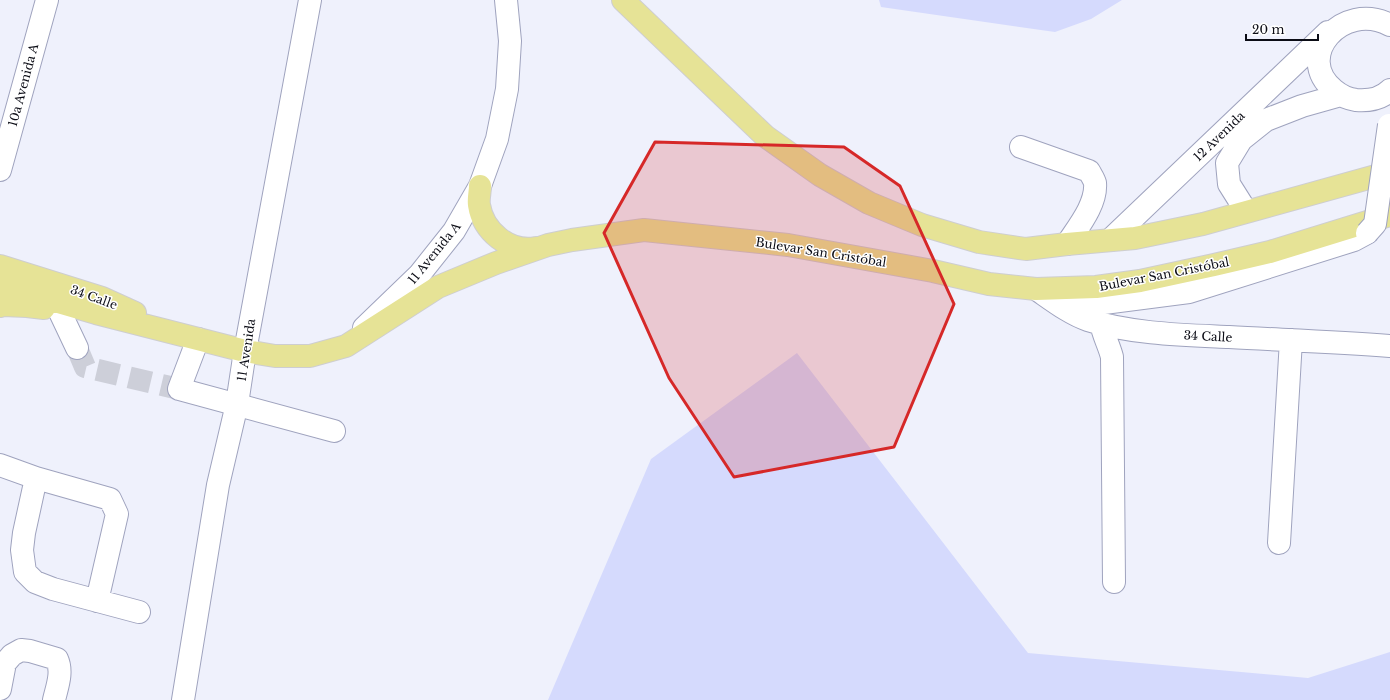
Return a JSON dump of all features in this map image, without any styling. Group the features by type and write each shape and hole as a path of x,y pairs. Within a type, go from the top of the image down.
{"main road":[{"path":"623,0 765,136 820,175 869,203 922,225 979,242 1026,249 1135,238 1203,224 1390,172"},
{"path":"480,186 479,204 484,222 496,237 512,246 530,249 548,245"},
{"name":"Bulevar San Cristóbal","path":"245,350 275,356 310,356 346,346 438,287 496,263 548,245 572,240 644,230 788,245 933,271 990,284 1036,289 1096,287 1140,281 1270,252 1390,215"},
{"name":"34 Calle","path":"0,266 102,298 191,337"},
{"name":"34 Calle","path":"0,285 96,313 245,350"},
{"path":"0,306 27,306 96,313"}],"street":[{"name":"10a Avenida A","path":"0,170 47,0"},
{"name":"11 Avenida","path":"183,700 218,485 237,404 245,350 310,0"},
{"name":"11 Avenida A","path":"346,346 419,275 454,231 480,186 497,139 507,88 510,40 506,0"},
{"name":"12 Avenida","path":"1110,240 1332,27 1353,0"},
{"path":"1390,25 1383,20 1372,16 1359,14 1347,17 1332,27 1322,42 1319,54 1320,67 1324,78 1331,88 1341,95 1352,100 1365,100 1377,98 1390,90"},
{"name":"12 Avenida","path":"1246,212 1229,184 1227,162 1241,140 1266,120 1302,106 1341,95"},
{"path":"1064,308 1189,292 1354,240 1367,233 1375,224 1389,122"},
{"path":"1021,147 1089,171 1095,182 1094,193 1086,215 1067,244"},
{"name":"34 Calle","path":"1036,289 1064,308 1088,320 1112,326 1182,335 1390,346"},
{"path":"59,310 77,348"},
{"path":"1101,323 1103,334 1110,347 1112,357 1114,582"},
{"path":"191,337 179,389 334,431"},
{"path":"1279,543 1291,340"},
{"path":"0,465 36,478 110,499 118,514 97,601"},
{"path":"36,478 24,533 22,550 25,572 35,582 53,589 140,612"},
{"path":"0,689 5,663 12,655 21,650 30,651 57,660 60,676 54,700"}],"highlighted area":[{"path":"655,142 844,147 900,186 954,304 894,447 734,477 669,378 604,233"}],"shaded area":[{"path":"879,0 1122,0 1091,19 1055,32 881,7"},
{"path":"797,353 1028,653 1308,678 1390,652 1390,700 548,700 651,459"}],"tunnel":[{"path":"77,348 85,367 179,389"}]}
